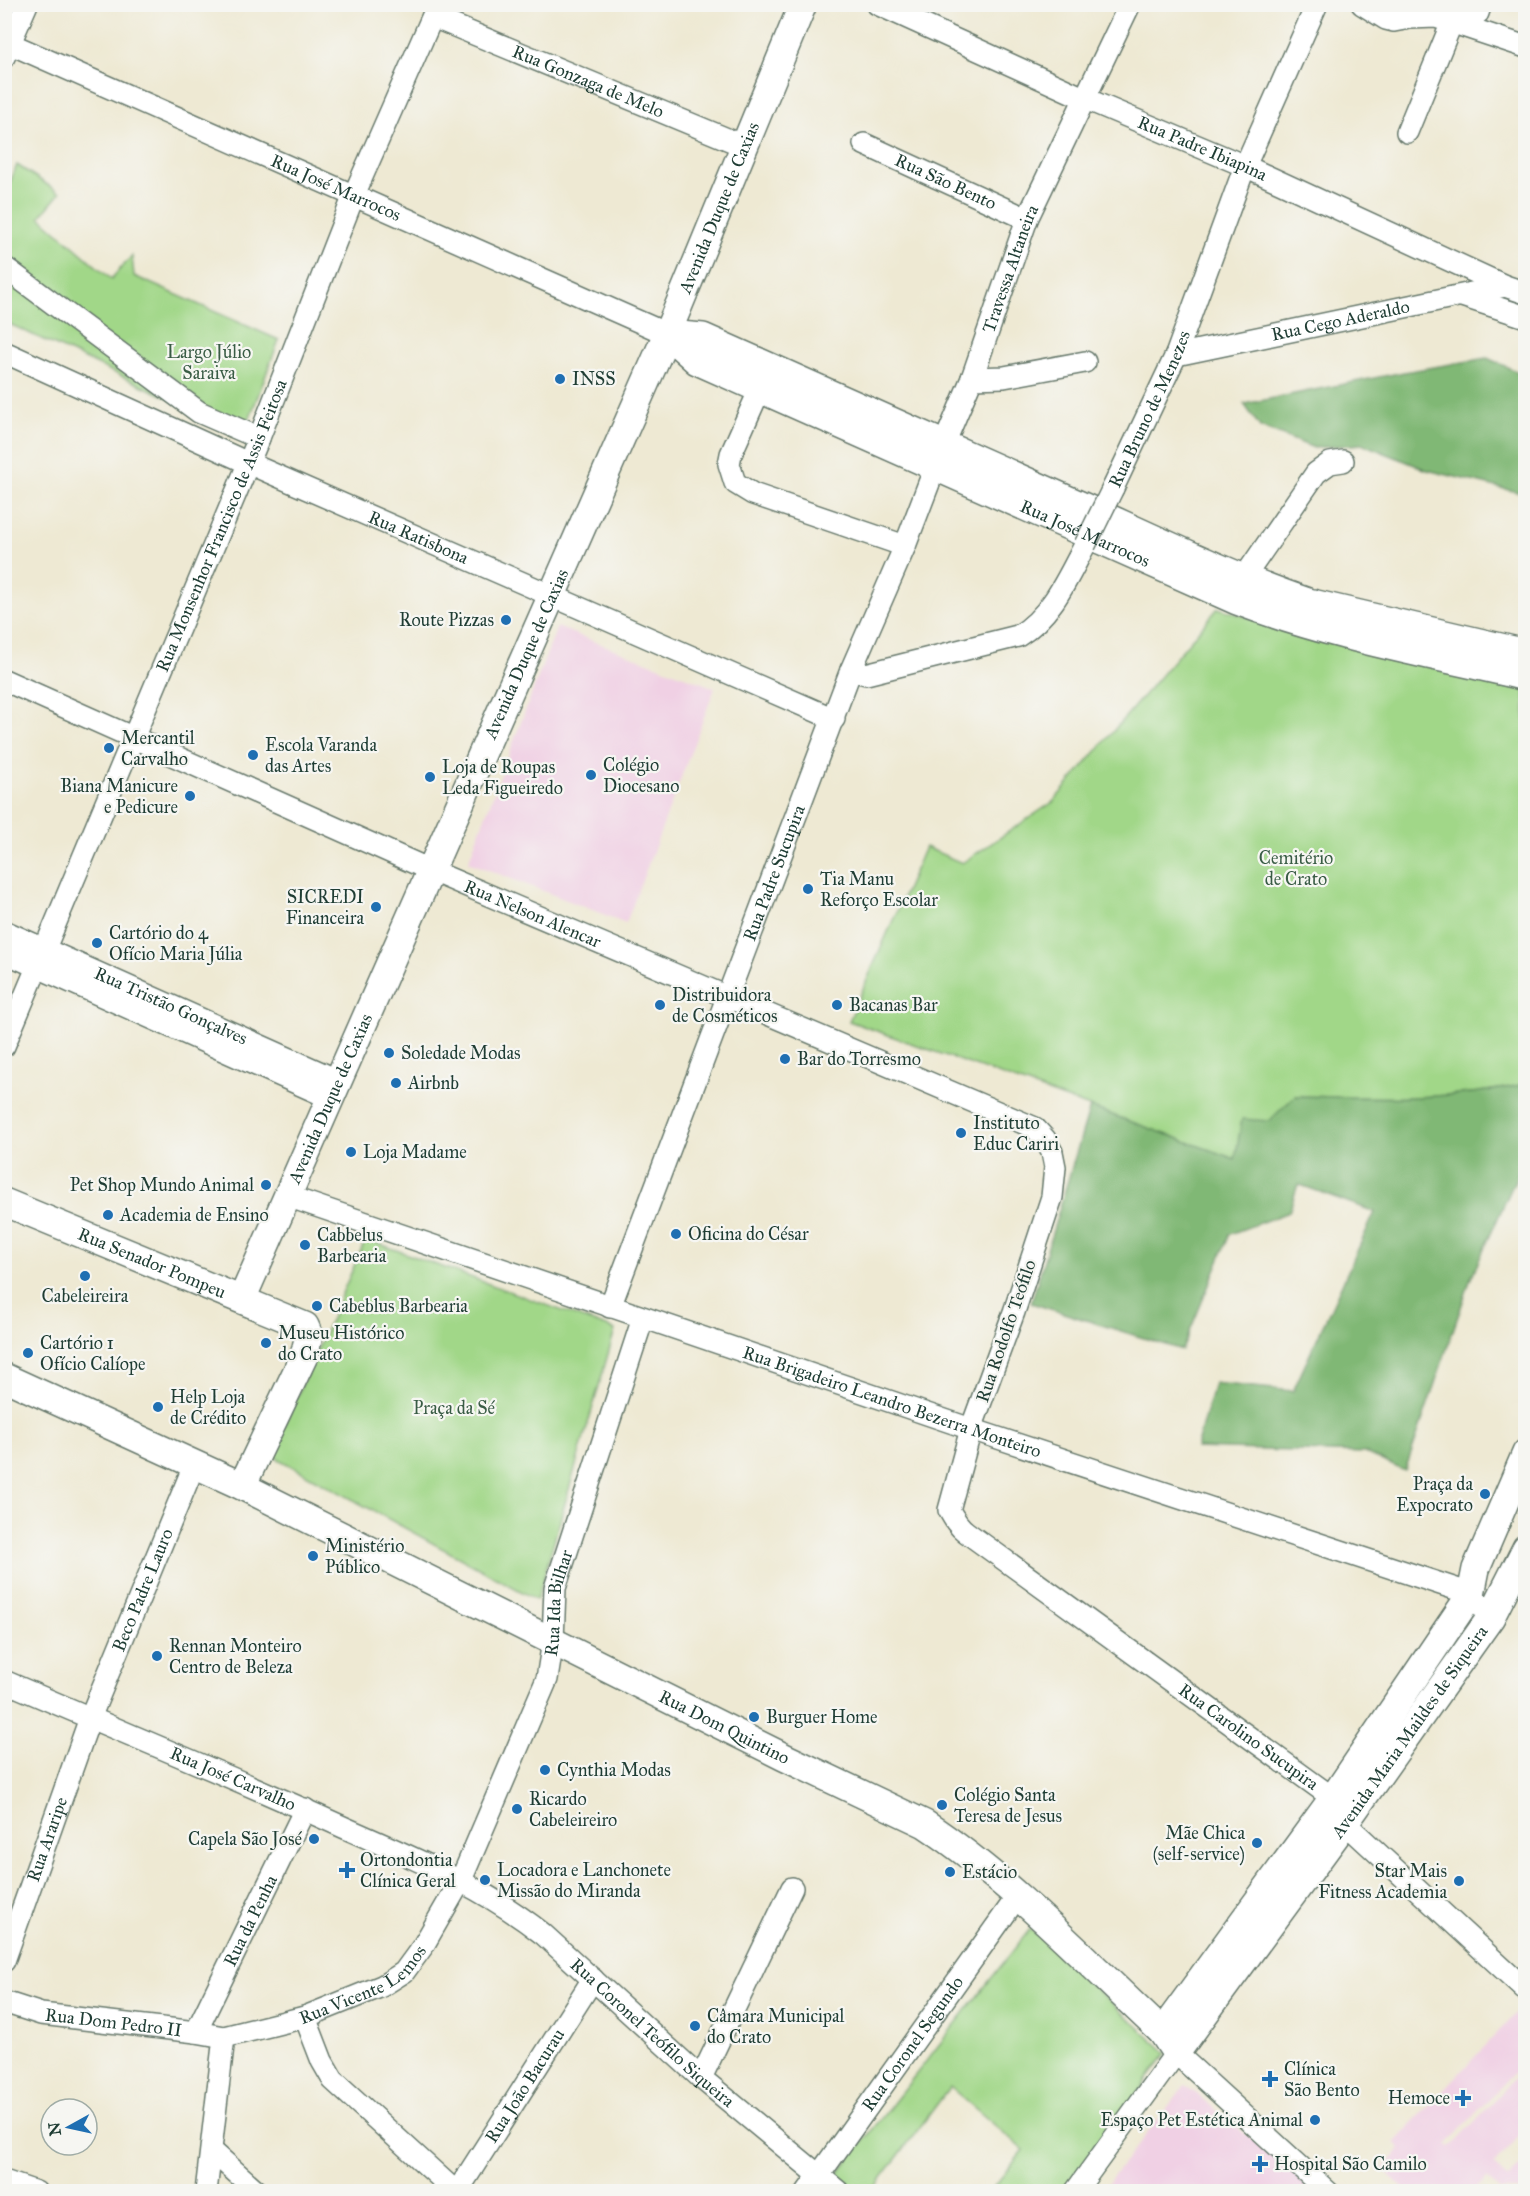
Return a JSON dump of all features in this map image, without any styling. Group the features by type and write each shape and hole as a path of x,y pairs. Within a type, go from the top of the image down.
{"main road":[{"name":"Avenida Duque de Caxias","path":"242,1299 667,334 803,4"},
{"name":"Rua José Marrocos","path":"667,334 698,361 760,389 939,456 1243,579 1308,602 1366,628 1526,677"},
{"name":"Rua José Marrocos","path":"667,334 703,337 939,456 1237,601 1277,616 1526,653"},
{"name":"Rua Senador Pompeu","path":"4,1202 301,1323 309,1332 308,1348 242,1486"},
{"name":"Rua Dom Quintino","path":"4,1377 195,1463 784,1757 925,1824 1017,1897 1169,2042"},
{"name":"Avenida Maria Maildes de Siqueira","path":"1169,2042 1470,1594 1476,1569 1526,1453"},
{"name":"Avenida Maria Maildes de Siqueira","path":"1169,2042 1345,1823 1491,1617 1522,1564"}],"street":[{"path":"7,47 27,4"},
{"name":"Rua Padre Ibiapina","path":"877,4 1086,99 1245,166 1516,290"},
{"name":"Travessa Altaneira","path":"939,456 972,378 1027,219 1130,4"},
{"name":"Rua Bruno de Menezes","path":"851,670 866,674 1018,636 1030,629 1046,613 1085,545 1176,355 1245,166 1317,4"},
{"path":"1362,4 1386,19 1394,21 1436,17 1526,47"},
{"path":"1452,22 1478,14 1481,4"},
{"name":"Rua Gonzaga de Melo","path":"436,11 744,146"},
{"name":"Rua Monsenhor Francisco de Assis Feitosa","path":"4,1046 259,438 354,195 436,11"},
{"path":"1407,132 1452,22"},
{"name":"Rua José Marrocos","path":"7,47 354,195 667,334"},
{"name":"Rua São Bento","path":"864,144 1027,219"},
{"path":"4,267 199,412 259,438"},
{"name":"Rua Cego Aderaldo","path":"1176,355 1462,296 1516,290"},
{"path":"1462,296 1526,318"},
{"name":"Rua Ratisbona","path":"4,352 248,463 834,719"},
{"path":"972,378 1004,377 1085,362"},
{"path":"760,389 731,454 729,464 735,483 753,494 905,546"},
{"name":"Rua Padre Sucupira","path":"610,1307 851,670 905,546 939,456"},
{"path":"1243,579 1316,473 1330,463 1343,461"},
{"name":"Rua Nelson Alencar","path":"4,680 429,870 1027,1124 1035,1128 1045,1139 1052,1152"},
{"name":"Rua Tristão Gonçalves","path":"4,931 41,959 334,1089"},
{"name":"Rua Tristão Gonçalves","path":"4,952 41,959"},
{"name":"Rua Rodolfo Teófilo","path":"949,1510 971,1429 1014,1312 1052,1197 1055,1167 1052,1152"},
{"name":"Rua Brigadeiro Leandro Bezerra Monteiro","path":"287,1196 971,1429 1470,1594 1491,1617"},
{"name":"Rua Ida Bilhar","path":"461,1880 547,1678 553,1641 555,1588 643,1318"},
{"name":"Beco Padre Lauro","path":"90,1718 195,1463"},
{"name":"Rua Carolino Sucupira","path":"949,1510 957,1525 966,1533 1333,1798 1338,1815 1345,1823 1526,1990"},
{"name":"Rua José Carvalho","path":"4,1681 306,1809 461,1880"},
{"name":"Rua Araripe","path":"4,1961 90,1718"},
{"name":"Rua da Penha","path":"196,2032 306,1809"},
{"name":"Rua Coronel Teófilo Siqueira","path":"461,1880 516,1913 543,1934 701,2078 839,2192"},
{"name":"Rua Vicente Lemos","path":"224,2037 305,2017 382,1986 404,1972 423,1946 461,1880"},
{"path":"701,2078 792,1888"},
{"name":"Rua Coronel Segundo","path":"807,2192 1017,1897"},
{"name":"Rua João Bacurau","path":"457,2192 593,1979"},
{"name":"Rua Dom Pedro II","path":"4,2002 40,2014 224,2037"},
{"path":"305,2017 322,2061 333,2080 457,2192"},
{"path":"206,2192 224,2037"},
{"path":"1075,2192 1169,2042 1328,2192"},
{"path":"212,2151 258,2192"},
{"path":"4,2181 36,2192"}],"shaded area":[{"name":"Colégio Diocesano","path":"557,627 715,688 626,923 468,862"},
{"name":"Hemoce","path":"1516,2013 1525,2022 1525,2061 1447,2144 1451,2147 1525,2067 1525,2130 1493,2165 1508,2179 1525,2161 1525,2191 1501,2191 1487,2178 1474,2191 1406,2191 1383,2169 1401,2149 1395,2142"},
{"path":"1185,2085 1317,2191 1101,2192"}],"green space":[{"name":"Largo Júlio Saraiva","path":"17,165 60,193 40,217 111,279 132,256 134,276 279,340 247,425 199,412 5,322 5,195"},
{"path":"1487,358 1525,375 1525,494 1427,470 1363,444 1314,448 1260,427 1244,404 1404,372"},
{"name":"Cemitério de Crato","path":"1218,608 1318,638 1525,687 1525,1084 1440,1096 1382,1098 1295,1096 1235,1159 849,1021 925,847 962,863 1053,802"},
{"path":"1525,1084 1525,1158 1471,1278 1405,1471 1365,1453 1196,1448 1214,1383 1293,1391 1375,1212 1298,1184 1289,1212 1230,1234 1182,1350 1031,1303 1090,1107 1235,1159 1242,1119 1269,1121 1295,1096 1382,1098 1440,1096"},
{"name":"Praça da Sé","path":"366,1239 615,1330 537,1600 271,1455"},
{"path":"1030,1929 1167,2053 1066,2191 990,2191 1024,2150 950,2087 872,2191 854,2191 836,2176"}],"place":[{"name":"INSS","path":"560,379"},
{"name":"Route Pizzas","path":"506,620"},
{"name":"Mercantil Carvalho","path":"109,748"},
{"name":"Escola Varanda das Artes","path":"253,755"},
{"name":"Colégio Diocesano","path":"591,775"},
{"name":"Loja de Roupas Leda Figueiredo","path":"430,777"},
{"name":"Biana Manicure e Pedicure","path":"190,796"},
{"name":"Tia Manu Reforço Escolar","path":"808,889"},
{"name":"SICREDI Financeira","path":"376,907"},
{"name":"Cartório do 4 Ofício Maria Júlia","path":"97,943"},
{"name":"Distribuidora de Cosméticos","path":"660,1005"},
{"name":"Bacanas Bar","path":"837,1005"},
{"name":"Soledade Modas","path":"389,1053"},
{"name":"Bar do Torresmo","path":"785,1059"},
{"name":"Airbnb","path":"396,1083"},
{"name":"Instituto Educ Cariri","path":"961,1133"},
{"name":"Loja Madame","path":"351,1152"},
{"name":"Pet Shop Mundo Animal","path":"266,1185"},
{"name":"Academia de Ensino","path":"108,1215"},
{"name":"Oficina do César","path":"676,1234"},
{"name":"Cabbelus Barbearia","path":"305,1245"},
{"name":"Cabeleireira","path":"85,1276"},
{"name":"Cabeblus Barbearia","path":"317,1306"},
{"name":"Museu Histórico do Crato","path":"266,1343"},
{"name":"Cartório 1 Ofício Calíope","path":"28,1353"},
{"name":"Help Loja de Crédito","path":"158,1407"},
{"name":"Praça da Expocrato","path":"1485,1494"},
{"name":"Ministério Público","path":"313,1556"},
{"name":"Rennan Monteiro Centro de Beleza","path":"157,1656"},
{"name":"Burguer Home","path":"754,1717"},
{"name":"Cynthia Modas","path":"545,1770"},
{"name":"Colégio Santa Teresa de Jesus","path":"942,1805"},
{"name":"Ricardo Cabeleireiro","path":"517,1809"},
{"name":"Capela São José","path":"314,1839"},
{"name":"Mãe Chica (self-service)","path":"1257,1843"},
{"name":"Ortondontia Clínica Geral","path":"347,1870"},
{"name":"Estácio","path":"950,1872"},
{"name":"Locadora e Lanchonete Missão do Miranda","path":"485,1880"},
{"name":"Star Mais Fitness Academia","path":"1459,1881"},
{"name":"Câmara Municipal do Crato","path":"695,2026"},
{"name":"Clínica São Bento","path":"1270,2079"},
{"name":"Hemoce","path":"1463,2098"},
{"name":"Espaço Pet Estética Animal","path":"1315,2120"},
{"name":"Hospital São Camilo","path":"1260,2164"}]}
